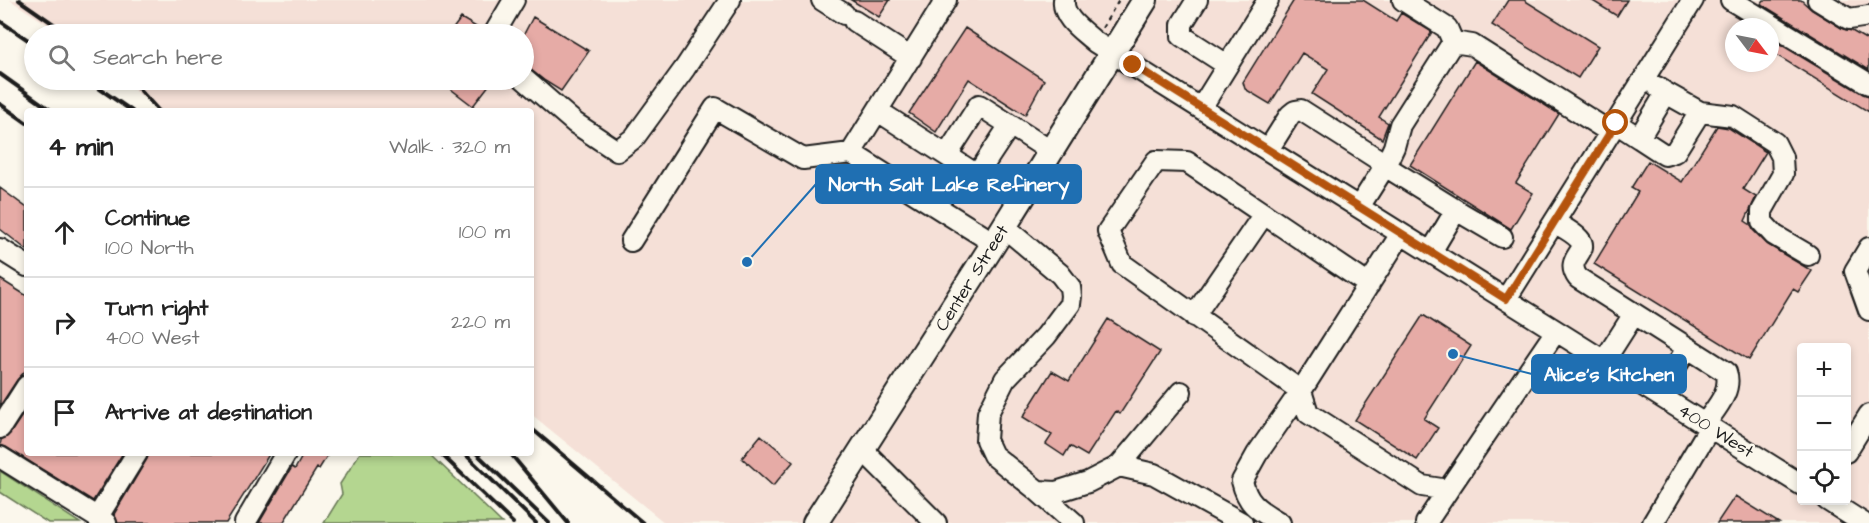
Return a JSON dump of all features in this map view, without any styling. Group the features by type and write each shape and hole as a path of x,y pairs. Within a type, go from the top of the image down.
{"main road":[{"name":"Center Street","path":"815,523 1052,152 1145,0"}],"street":[{"path":"500,24 514,0"},
{"path":"534,88 575,123 617,151 634,138 685,68 730,0"},
{"path":"822,0 911,58"},
{"path":"851,153 946,0"},
{"name":"400 West","path":"1064,0 1071,21 1095,42 1797,481"},
{"path":"1197,0 1182,24 1182,36 1227,65"},
{"path":"1201,108 1268,0"},
{"path":"1403,0 1447,28 1453,42"},
{"path":"1506,299 1693,0"},
{"path":"1731,0 1869,84"},
{"path":"1818,0 1849,19 1869,16"},
{"path":"1453,42 1472,45 1613,128 1639,138 1665,155 1675,152 1700,112"},
{"path":"1359,207 1385,166 1394,147 1400,125 1453,42"},
{"path":"1644,78 1700,112 1733,116 1775,143 1782,157 1783,174 1762,211 1762,222 1774,235 1808,255"},
{"path":"1639,138 1666,93"},
{"path":"947,155 979,105 1052,152"},
{"path":"631,241 716,108 803,159 851,153 999,235 1060,274 1070,288 1070,304 1046,336 1005,379 988,413 986,440 993,455 1074,523"},
{"path":"1268,150 1290,115 1301,110 1385,166 1502,237"},
{"path":"878,111 977,175 1010,125"},
{"path":"1369,285 1187,162 1156,162 1108,231 1122,264 1301,391 1308,412 1422,486 1448,490"},
{"path":"1431,252 1456,210"},
{"path":"1194,316 1264,214"},
{"path":"1554,222 1580,240 1582,244 1581,252 1572,264 1573,271 1578,278 1726,372 1728,388 1653,523"},
{"path":"1280,523 1259,510 1246,497 1242,481 1257,454 1301,391 1401,234"},
{"path":"1869,248 1855,271 1869,310"},
{"path":"0,249 24,264"},
{"path":"1604,361 1634,314"},
{"path":"1426,523 1556,331"},
{"path":"1659,395 1687,348"},
{"path":"0,428 24,391"},
{"path":"1038,491 1056,492 1088,482 1119,466 1181,392"},
{"path":"1847,451 1869,415"},
{"path":"862,449 936,523"},
{"path":"0,457 102,520 134,456"},
{"path":"245,523 284,456"},
{"path":"1119,466 1154,474 1242,523"},
{"path":"1834,505 1863,523"}],"path":[{"path":"1101,30 1119,0"}],"shaded area":[{"path":"10,0 1869,0 1869,523 665,523 534,416 534,108 156,108 134,90 534,90 534,24 47,24"}],"green space":[{"path":"358,456 432,456 502,523 324,523 342,494 340,484"},
{"path":"0,471 80,523 48,523 0,492"}],"building":[{"path":"851,0 890,0 879,17"},
{"path":"1294,0 1363,0 1396,21 1401,13 1432,32 1379,117 1388,123 1382,139 1312,94 1328,69 1302,53 1270,104 1245,89 1243,82"},
{"path":"1508,0 1524,0 1598,46 1578,78 1492,25"},
{"path":"1591,0 1627,0 1617,16"},
{"path":"1764,0 1801,0 1812,10 1843,29 1852,31 1869,41 1869,70 1761,4"},
{"path":"533,17 589,51 561,91 534,72 534,24 529,24"},
{"path":"461,18 471,24 456,24"},
{"path":"965,28 1044,80 1025,115 969,79 936,132 909,113"},
{"path":"1779,43 1869,96 1869,112 1779,57"},
{"path":"1475,61 1559,114 1516,183 1533,193 1511,229 1410,165"},
{"path":"452,90 485,90 473,106"},
{"path":"1717,126 1729,128 1766,152 1743,189 1756,197 1745,221 1768,245 1812,271 1798,292 1793,289 1749,360 1594,264 1638,192 1631,188 1648,161 1682,182"},
{"path":"0,188 24,206 24,248 0,229"},
{"path":"0,279 24,294 24,372 0,406"},
{"path":"1423,315 1471,346 1424,419 1438,428 1417,460 1355,420"},
{"path":"1108,319 1160,352 1120,414 1116,411 1087,456 1070,446 1064,456 1046,444 1052,435 1023,417 1052,371 1069,381"},
{"path":"24,413 24,456 121,456 93,501 0,445 1,440 10,434"},
{"path":"761,435 793,462 773,486 742,458"},
{"path":"148,456 268,456 226,523 118,523 114,514"},
{"path":"302,456 327,456 319,469 317,468 283,523 259,523 292,467 295,469"},
{"path":"1735,496 1779,523 1717,523"}],"railway":[{"path":"19,0 54,24"},
{"path":"0,21 24,37"},
{"path":"0,74 48,108"},
{"path":"102,90 128,108"},
{"path":"140,90 156,108"},
{"path":"0,104 24,121"},
{"path":"534,431 643,523"},
{"path":"443,456 513,523"},
{"path":"467,456 536,523"},
{"path":"479,456 549,523"},
{"path":"512,456 568,523"}],"place":[{"name":"North Salt Lake Refinery","path":"747,262"},
{"name":"Alice's Kitchen","path":"1453,354"}],"route":[{"path":"1133,65 1506,299 1616,123"}]}
